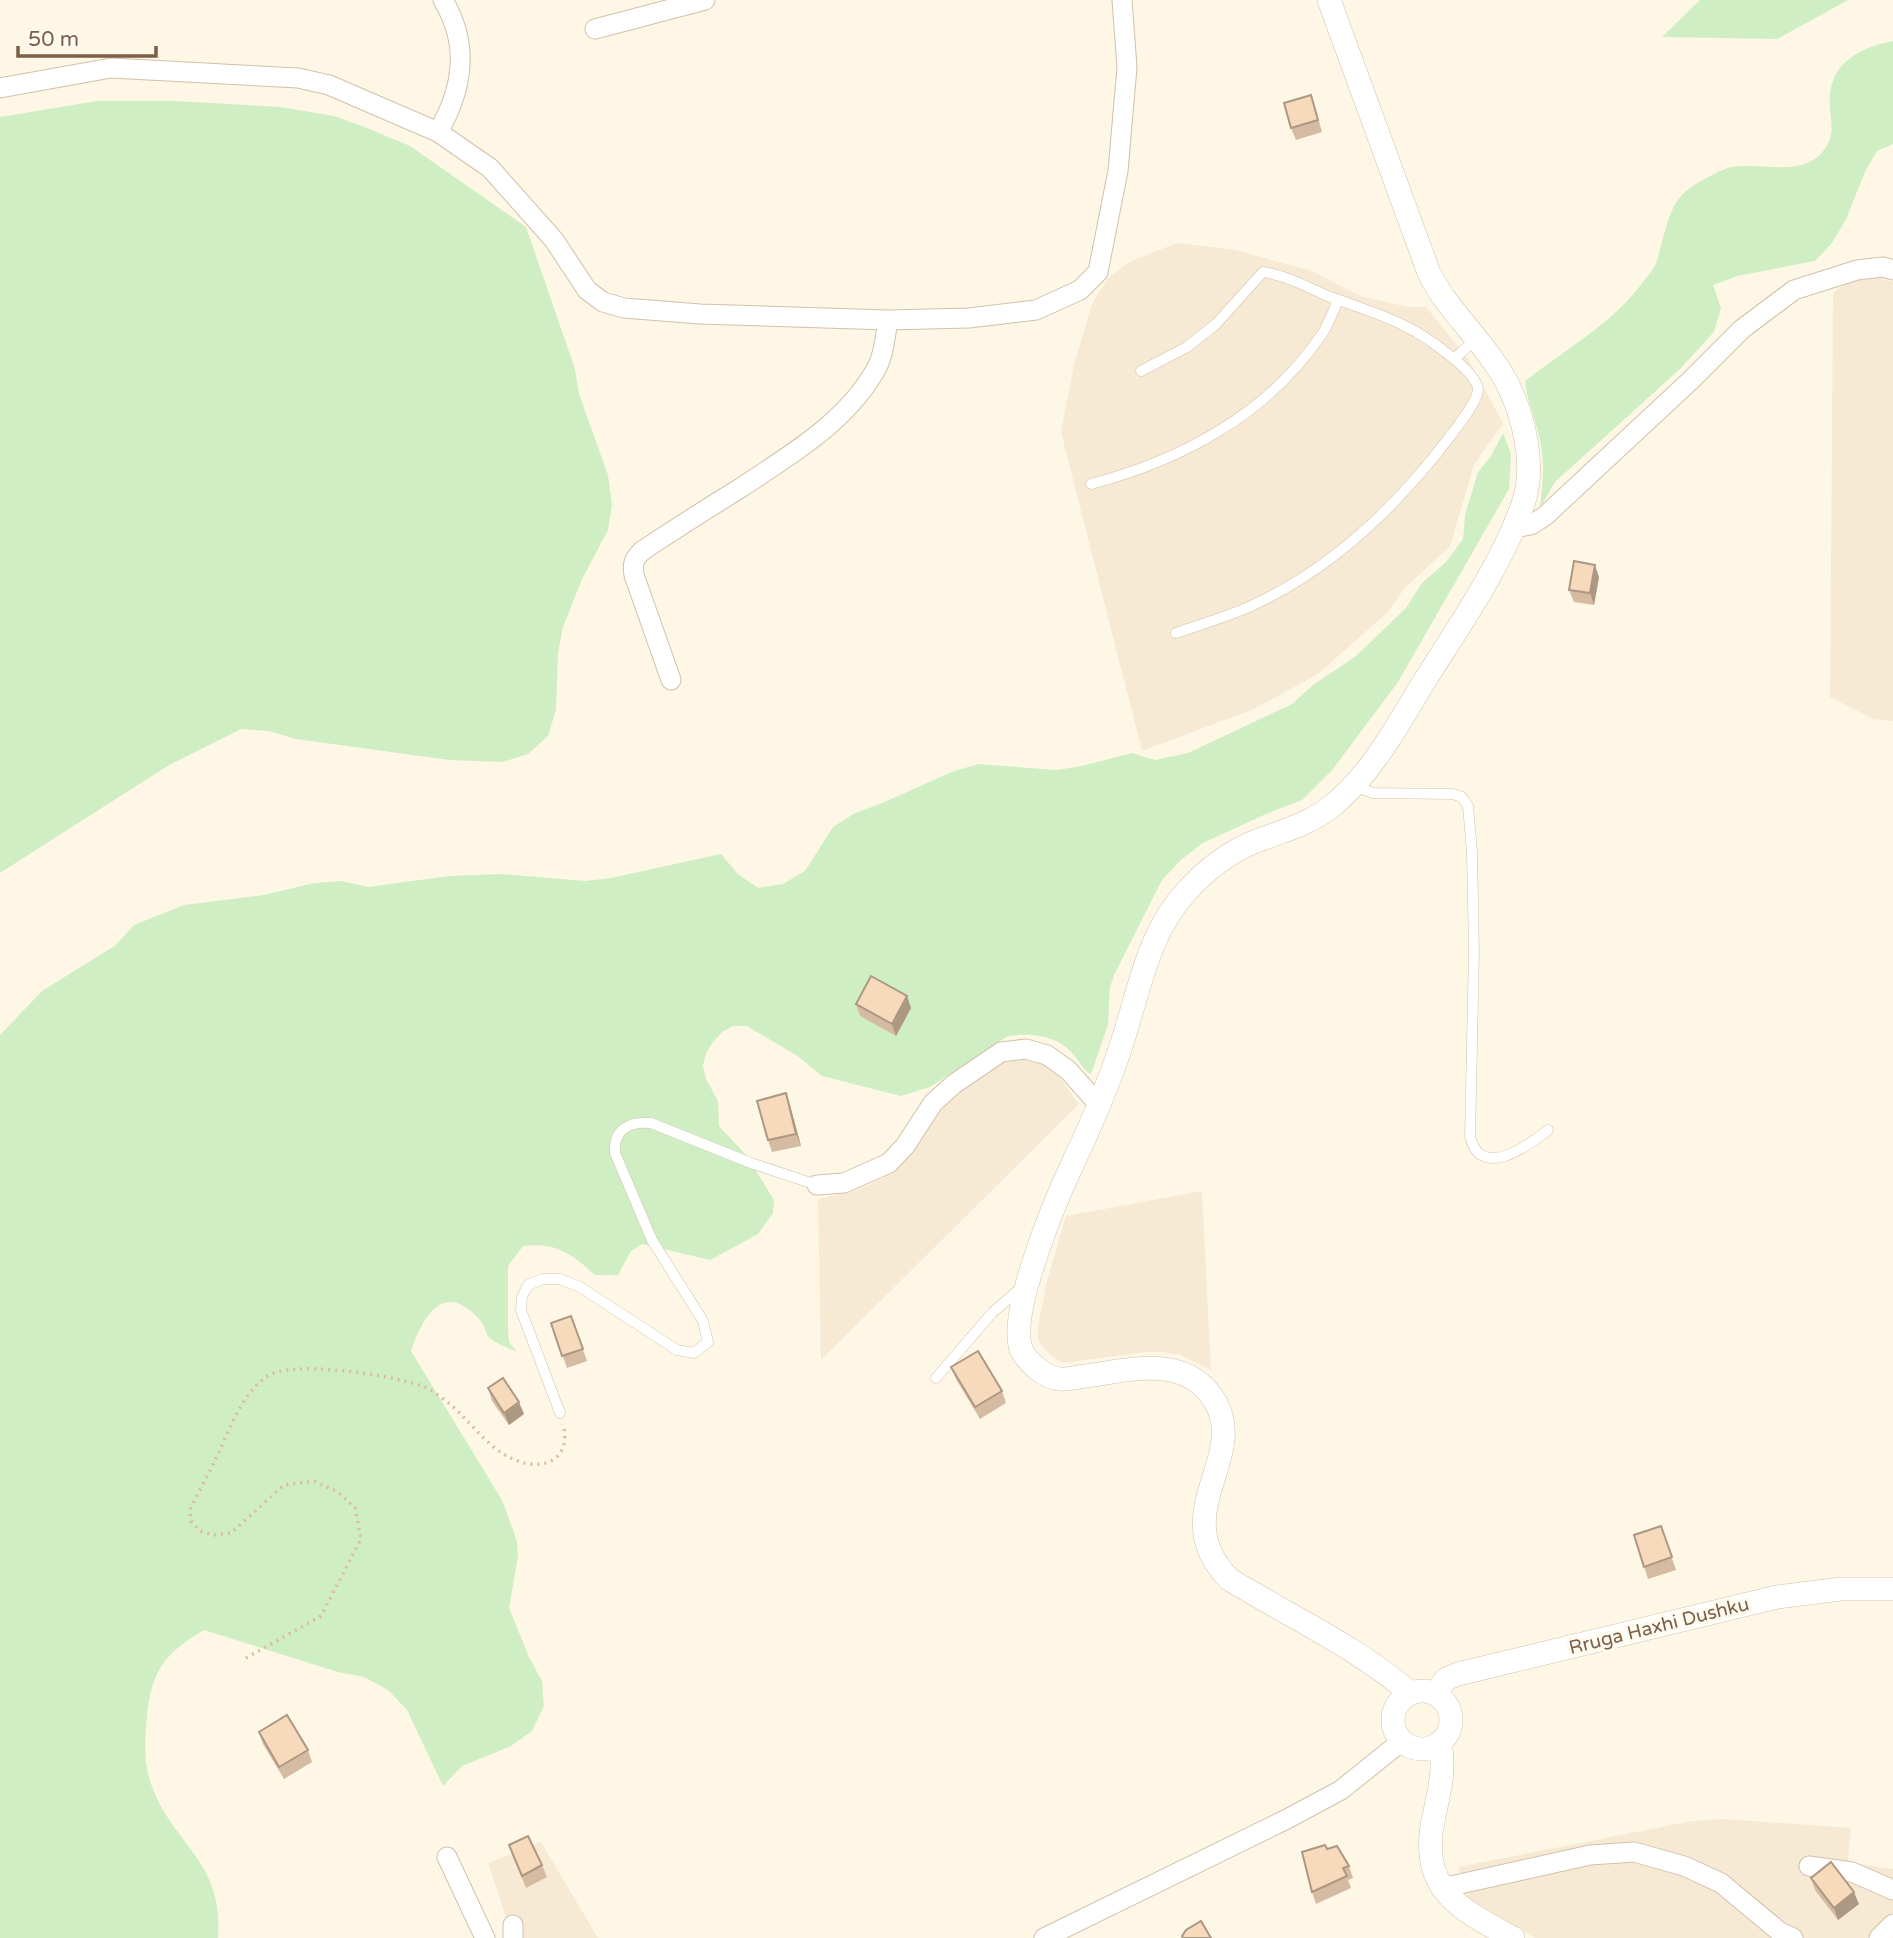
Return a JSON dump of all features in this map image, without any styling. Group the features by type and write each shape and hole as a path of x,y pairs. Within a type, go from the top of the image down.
{"street":[{"path":"438,132 452,108 460,75 460,39 443,0"},
{"path":"596,29 705,0"},
{"path":"0,88 111,68 298,78 329,85 438,132 490,168 554,240 587,290 603,302 624,308 700,314 888,320 969,318 1036,310 1080,290 1098,272 1118,172 1126,80 1122,0"},
{"path":"1329,0 1429,273 1439,293 1497,365 1508,383 1526,438 1529,463 1524,503 1468,611 1387,741 1354,786 1330,808 1304,824 1250,844 1225,857 1185,892 1168,914 1156,936 1100,1106 1056,1199 1036,1253 1021,1318 1019,1342 1025,1357 1042,1372 1058,1380 1148,1368 1183,1373 1196,1381 1215,1402 1223,1422 1223,1439 1206,1506 1204,1526 1204,1539 1217,1567 1229,1579 1389,1675 1410,1693"},
{"path":"1513,528 1531,525 1545,516 1742,330 1794,290 1857,270 1884,267 1893,270"},
{"path":"671,680 634,575 632,565 635,558 795,453 829,426 861,392 876,370 883,353 888,320"},
{"path":"817,1185 844,1184 889,1163 905,1146 933,1103 954,1084 1001,1052 1026,1049 1047,1055 1068,1069 1100,1106"},
{"name":"Rruga Haxhi Dushku","path":"1435,1694 1446,1679 1458,1674 1777,1597 1841,1589 1893,1589"},
{"path":"1427,1691 1435,1694 1443,1700 1450,1717 1450,1726 1440,1742 1433,1746 1417,1748 1402,1741 1394,1727 1394,1711 1398,1703 1410,1693 1427,1691"},
{"path":"1044,1938 1341,1790 1402,1741"},
{"path":"1440,1742 1444,1763 1429,1851 1437,1878 1442,1888 1466,1911 1513,1938"},
{"path":"1442,1888 1590,1855 1634,1852 1684,1866 1721,1883 1780,1932 1793,1938"},
{"path":"447,1857 485,1938"},
{"path":"1809,1866 1852,1872 1893,1890"},
{"path":"1880,1938 1893,1924"}],"lane":[{"path":"1141,371 1188,347 1216,324 1263,272 1405,326 1454,359 1475,380 1478,388 1476,397 1462,420 1424,470 1383,514 1337,553 1293,584 1251,607 1176,633"},
{"path":"1091,484 1157,464 1196,446 1234,422 1299,364 1324,332 1338,300"},
{"path":"1454,359 1476,338"},
{"path":"1354,786 1373,793 1453,794 1462,797 1468,806 1472,852 1474,952 1470,1136 1472,1146 1482,1155 1491,1158 1504,1157 1527,1147 1548,1130"},
{"path":"560,1413 521,1310 522,1297 528,1285 543,1279 560,1279 580,1287 677,1349 694,1353 708,1342 703,1321 652,1240 615,1153 614,1142 622,1128 636,1121 651,1123 751,1163 817,1185"},
{"path":"936,1378 992,1313 1029,1282"}],"path":[{"path":"246,1658 321,1616 361,1539 355,1508 338,1492 314,1481 284,1485 232,1533 213,1535 200,1531 191,1521 190,1510 233,1420 247,1396 268,1376 296,1369 331,1369 421,1385 460,1412 480,1435 503,1454 516,1461 539,1465 551,1462 564,1445 565,1432 560,1413"}],"shaded area":[{"path":"1177,243 1236,250 1312,271 1360,296 1408,307 1426,307 1468,359 1503,423 1474,465 1450,546 1404,589 1388,612 1318,674 1254,709 1142,751 1061,432 1074,365 1092,304 1108,278 1131,261"},
{"path":"1881,278 1893,282 1893,721 1873,719 1830,697 1833,293 1848,281"},
{"path":"1028,1058 1058,1075 1079,1104 821,1360 818,1199 854,1191 883,1178 897,1166 932,1114 969,1081 1008,1059"},
{"path":"1202,1191 1211,1370 1180,1355 1163,1352 1062,1363 1048,1353 1038,1340 1038,1326 1048,1277 1066,1216"},
{"path":"1724,1819 1851,1828 1848,1862 1893,1869 1893,1938 1535,1938 1470,1901 1458,1867 1692,1821"},
{"path":"541,1842 598,1938 513,1938 488,1863"}],"green space":[{"path":"1700,0 1848,0 1777,39 1662,37"},
{"path":"1893,41 1893,144 1877,151 1832,243 1815,261 1737,276 1713,285 1721,308 1714,332 1680,369 1555,482 1540,508 1542,454 1525,381 1588,335 1631,297 1655,266 1674,206 1689,189 1732,167 1796,166 1818,157 1831,134 1830,95 1837,73 1843,64 1861,51"},
{"path":"97,101 176,101 280,107 334,116 410,146 526,227 575,369 579,394 608,475 612,505 608,530 582,579 563,627 558,653 556,710 548,736 528,754 502,762 449,760 296,739 269,731 241,729 169,765 0,873 0,117"},
{"path":"1503,433 1511,453 1509,489 1398,682 1333,769 1302,800 1203,843 1181,860 1162,880 1114,975 1110,987 1108,1025 1091,1074 1058,1042 1034,1035 1008,1036 930,1087 901,1096 822,1076 799,1057 747,1026 733,1026 722,1032 713,1042 706,1053 703,1066 706,1079 718,1101 719,1126 747,1156 774,1200 773,1213 758,1234 710,1260 642,1244 631,1251 618,1275 595,1275 579,1261 554,1248 523,1246 508,1266 509,1342 517,1352 491,1339 481,1321 457,1303 446,1302 429,1314 411,1351 502,1500 517,1542 518,1556 509,1608 542,1681 544,1706 532,1731 511,1746 462,1766 443,1786 407,1710 388,1690 364,1677 338,1672 204,1630 170,1655 157,1674 149,1699 145,1750 148,1776 160,1805 205,1871 213,1890 218,1912 218,1938 0,1938 0,1035 42,991 116,945 134,925 184,905 264,895 314,883 341,881 368,887 449,876 502,874 585,881 611,878 721,854 738,874 758,888 783,884 805,871 833,827 855,813 954,771 979,764 1056,770 1132,753 1155,760 1188,753 1292,704 1313,685 1356,656 1406,608 1422,583 1446,562 1463,539 1465,515 1478,472 1491,456"}],"building":[{"path":"1311,95 1318,120 1291,128 1284,103"},
{"path":"1574,561 1595,565 1590,593 1569,590"},
{"path":"871,976 907,996 892,1024 856,1004"},
{"path":"786,1093 796,1134 768,1140 757,1101"},
{"path":"571,1316 583,1349 562,1356 551,1323"},
{"path":"978,1351 1002,1391 975,1407 951,1367"},
{"path":"503,1378 519,1402 504,1413 488,1388"},
{"path":"1661,1526 1672,1557 1644,1567 1634,1535"},
{"path":"287,1715 308,1750 279,1767 259,1732"},
{"path":"528,1836 542,1865 522,1876 509,1845"},
{"path":"1325,1845 1327,1849 1337,1846 1349,1866 1343,1868 1347,1876 1312,1892 1302,1852"},
{"path":"1831,1862 1854,1892 1834,1908 1811,1878"},
{"path":"1201,1921 1211,1938 1183,1938 1186,1930"}]}
